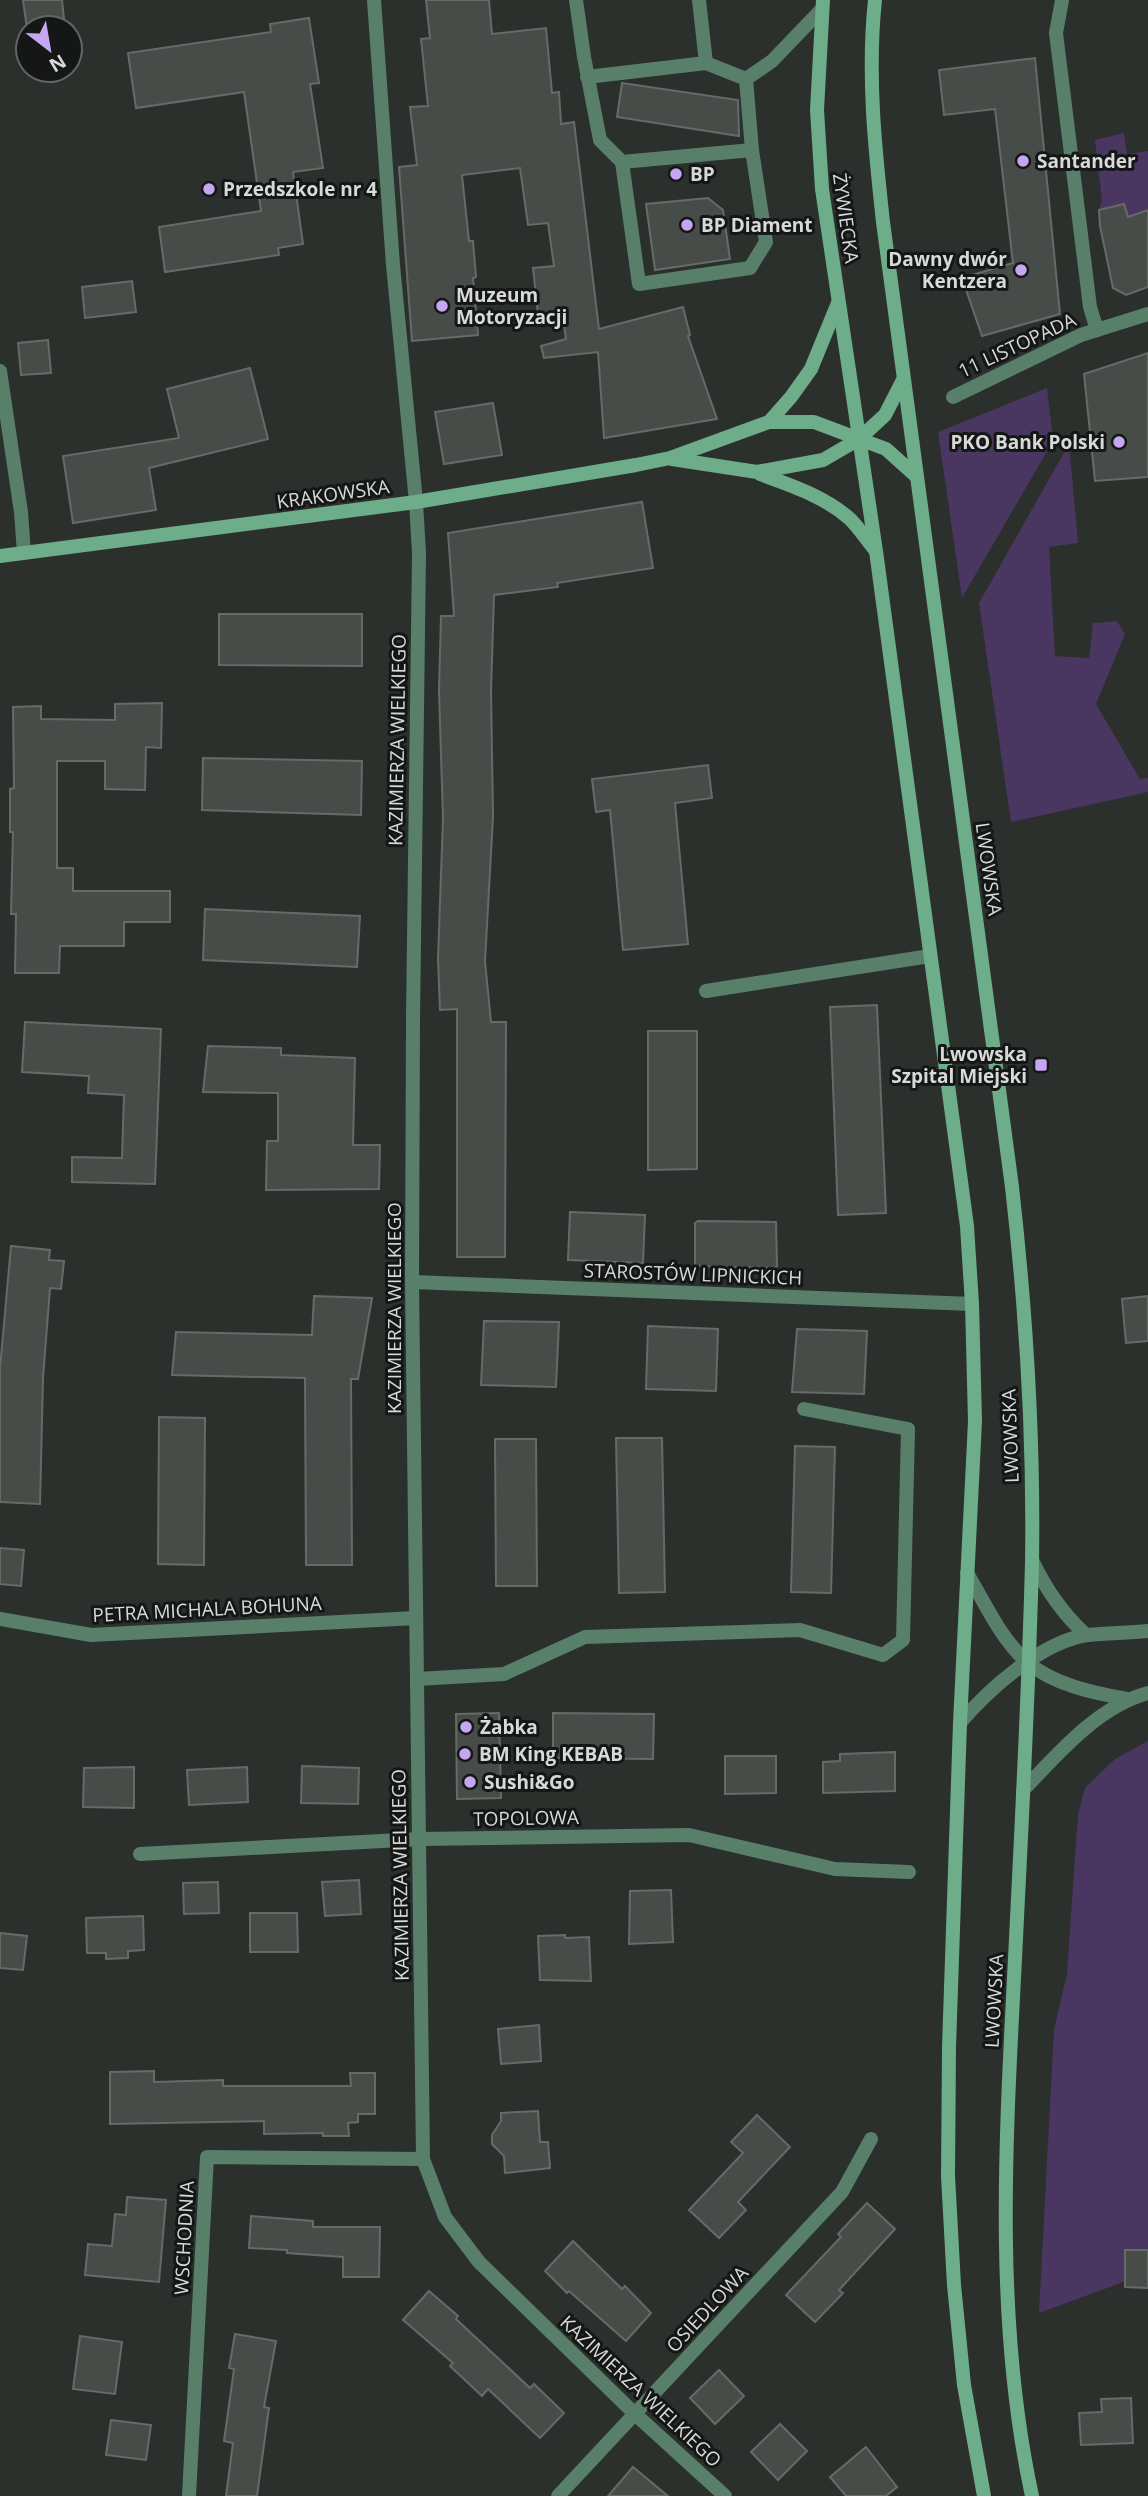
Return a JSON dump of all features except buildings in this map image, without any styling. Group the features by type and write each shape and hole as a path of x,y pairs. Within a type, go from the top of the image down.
{"main road":[{"name":"ŻYWIECKA","path":"875,0 872,86 876,152 903,380"},
{"name":"ŻYWIECKA","path":"823,4 818,60 821,189 859,439"},
{"path":"769,422 811,369 838,301"},
{"name":"KRAKOWSKA","path":"670,458 757,472 822,460 859,439 885,415 903,380"},
{"name":"LWOWSKA","path":"903,380 1018,1234 1031,1443 1032,1560 1006,2174 1006,2279 1013,2373 1032,2496"},
{"name":"KRAKOWSKA","path":"0,556 416,502 670,458 769,422 814,422 886,449 916,476"},
{"name":"LWOWSKA","path":"859,439 967,1226 972,1304 975,1420 960,1723 949,2048 948,2176 954,2285 964,2385 984,2496"},
{"path":"757,472 809,493 832,506 851,521 876,551"}],"street":[{"name":"KAZIMIERZA WIELKIEGO","path":"374,0 393,265 419,553 412,1282 423,2159 445,2217 479,2262 635,2414 725,2496"},
{"path":"576,0 587,77 600,140 622,162 639,284 750,268 766,242 752,150 746,79"},
{"path":"699,0 706,63"},
{"name":"11 LISTOPADA","path":"1062,0 1056,33 1090,307 1097,330"},
{"path":"746,79 772,61 823,4"},
{"path":"587,77 706,63 746,79"},
{"path":"622,162 752,150"},
{"name":"11 LISTOPADA","path":"953,397 1097,330 1148,314"},
{"path":"0,371 21,512 24,553"},
{"path":"706,991 930,956"},
{"name":"STAROSTÓW LIPNICKICH","path":"412,1282 972,1304"},
{"path":"417,1679 504,1674 585,1637 800,1630 883,1654 903,1640 908,1429 804,1409"},
{"path":"1032,1560 1053,1600 1067,1618 1086,1635"},
{"path":"967,1573 994,1620 1028,1662 1052,1677 1079,1688 1127,1699"},
{"name":"PETRA MICHALA BOHUNA","path":"0,1619 91,1635 416,1618"},
{"path":"960,1723 977,1702 1003,1679 1057,1645 1086,1635 1148,1631"},
{"path":"1023,1790 1070,1742 1127,1699 1148,1693"},
{"name":"TOPOLOWA","path":"140,1854 419,1839 690,1836 835,1869 909,1872"},
{"name":"OSIEDLOWA","path":"558,2496 842,2192 871,2138"},
{"name":"WSCHODNIA","path":"189,2496 207,2157 423,2159"}],"shaded area":[{"path":"1124,133 1127,154 1148,151 1148,210 1128,217 1124,204 1099,210 1102,200 1095,140"},
{"path":"1047,388 1053,441 962,598 938,432"},
{"path":"1069,444 1078,543 1049,547 1055,656 1089,658 1093,623 1117,621 1125,634 1096,704 1140,779 1148,778 1148,792 1011,822 979,603"},
{"path":"1148,1741 1148,2273 1039,2313 1054,2030 1067,1974 1078,1814 1085,1788 1115,1759"}],"place":[{"name":"Santander","path":"1023,161"},
{"name":"BP","path":"676,174"},
{"name":"Przedszkole nr 4","path":"209,189"},
{"name":"BP Diament","path":"687,225"},
{"name":"Dawny dwór Kentzera","path":"1021,270"},
{"name":"Muzeum Motoryzacji","path":"442,306"},
{"name":"PKO Bank Polski","path":"1119,442"},
{"name":"Lwowska Szpital Miejski","path":"1041,1065"},
{"name":"Żabka","path":"466,1727"},
{"name":"BM King KEBAB","path":"465,1754"},
{"name":"Sushi&Go","path":"470,1782"}]}
